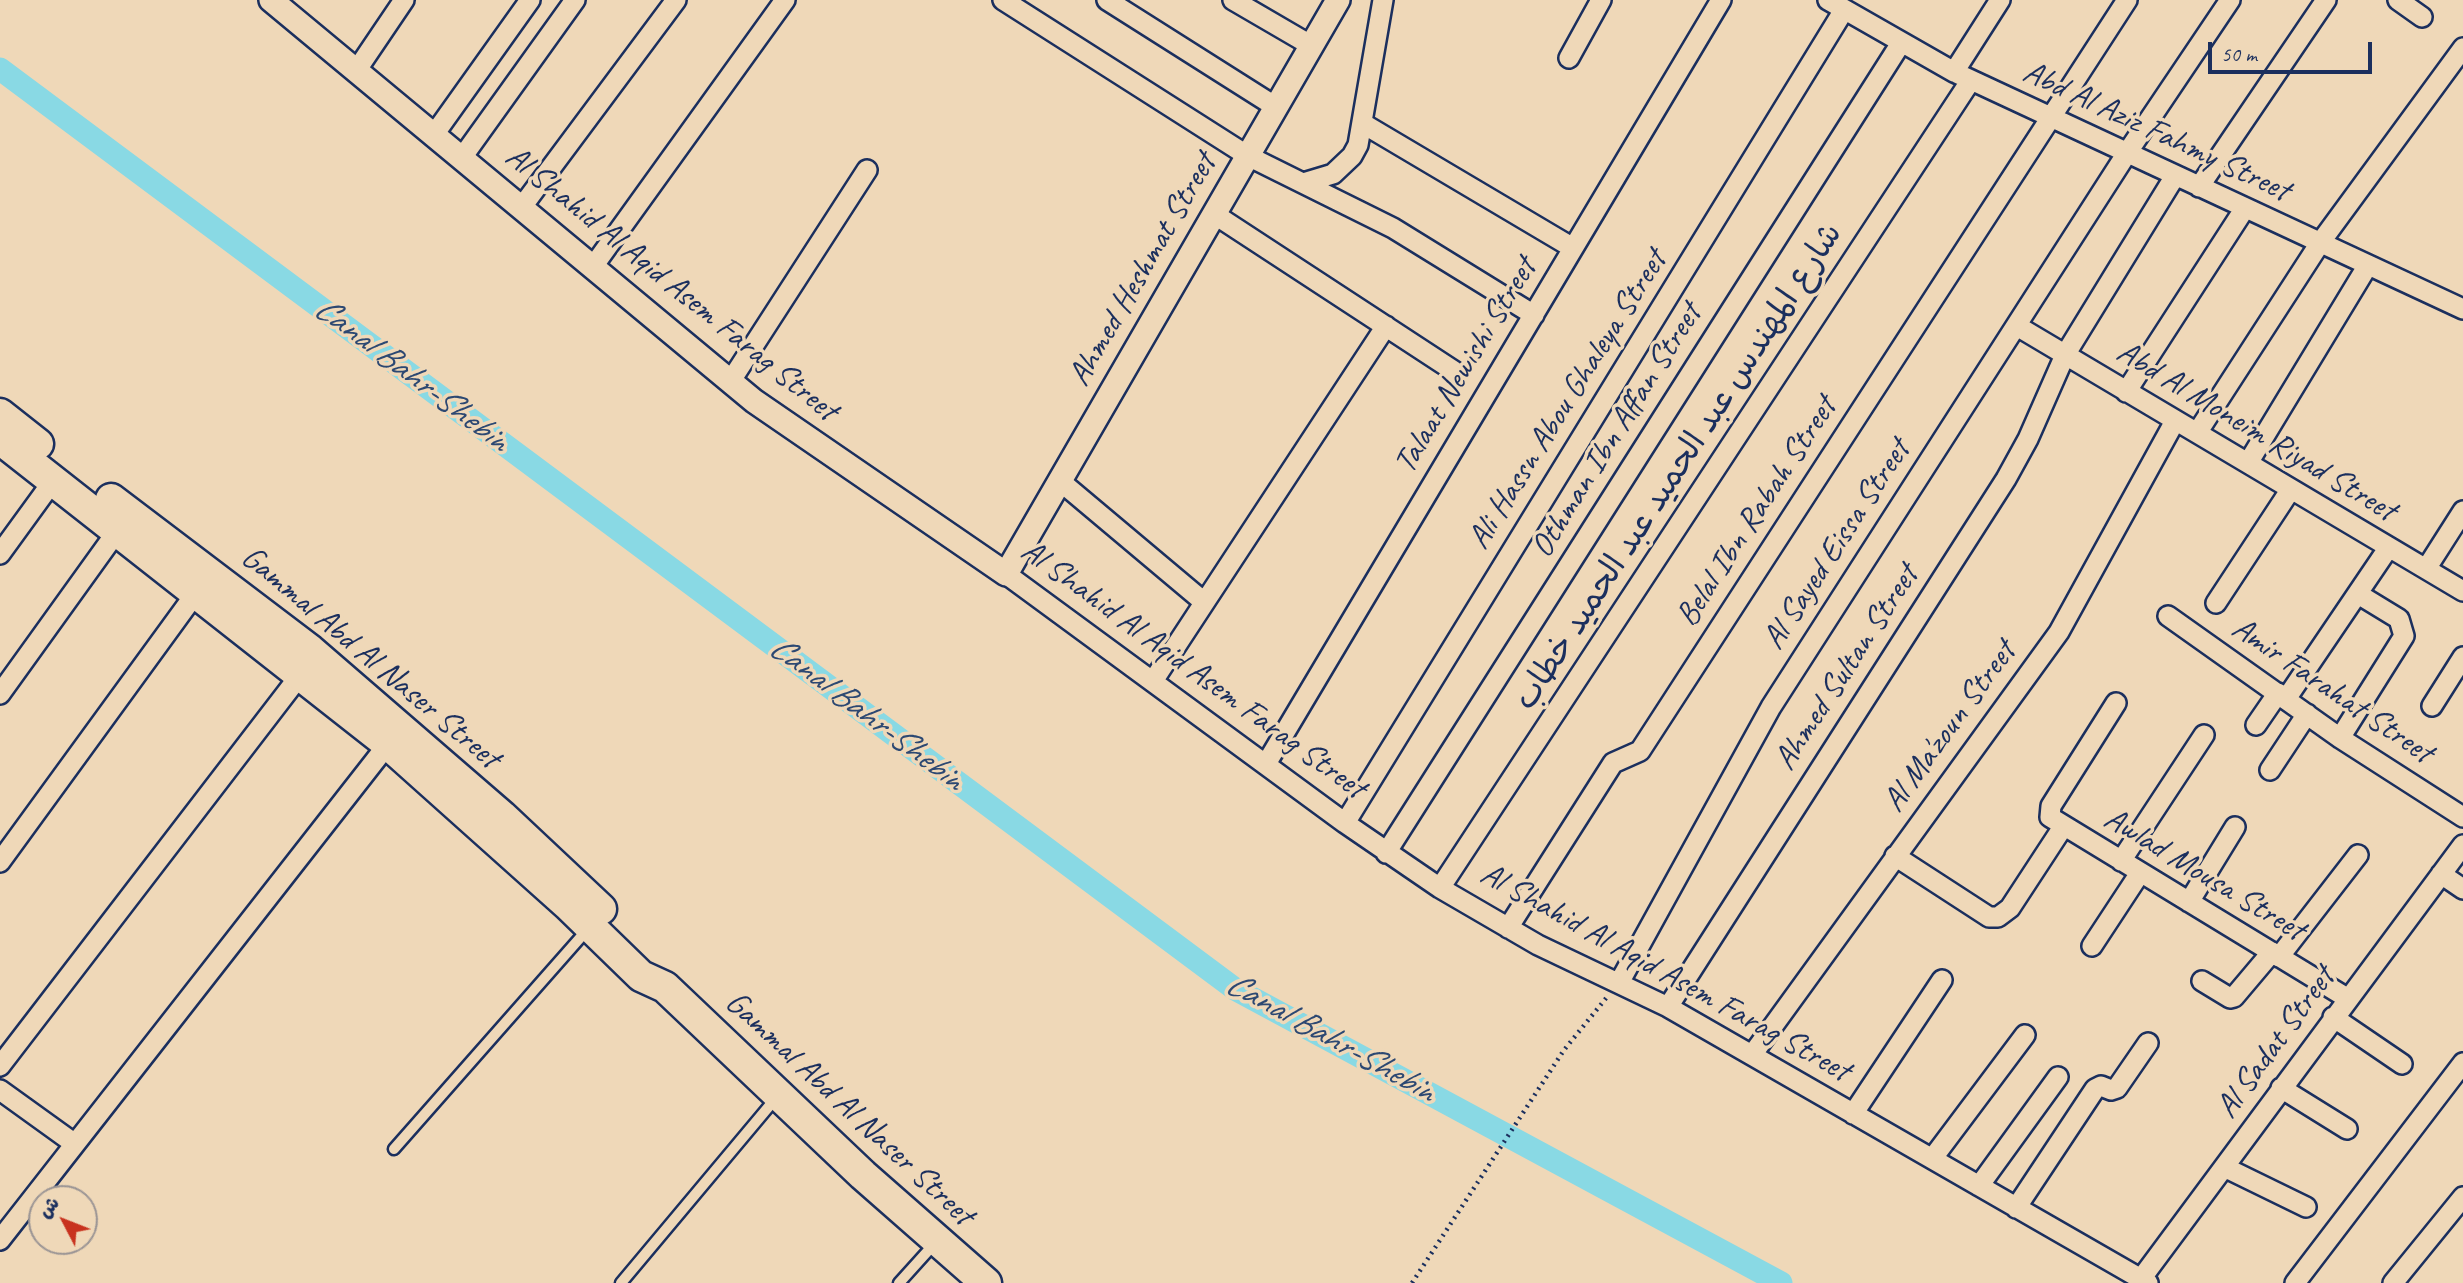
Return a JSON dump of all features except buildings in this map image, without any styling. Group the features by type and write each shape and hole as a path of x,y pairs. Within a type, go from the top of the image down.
{"main road":[{"name":"Gammal Abd Al Naser Street","path":"0,414 204,583 301,674 388,744 641,976 665,987"},
{"name":"Gammal Abd Al Naser Street","path":"2,446 118,530 310,650 502,816 649,957 665,987 778,1096 986,1283"}],"street":[{"name":"Al Shahid Al Aqid Asem Farag Street","path":"271,0 730,382 1006,574 1387,853 1508,928 1668,1007 2145,1281"},
{"path":"356,71 404,0"},
{"path":"433,136 530,0"},
{"path":"461,159 575,0"},
{"path":"521,208 676,0"},
{"path":"592,268 785,0"},
{"path":"1003,0 1248,156 1393,228 1534,315"},
{"path":"1107,0 1276,107"},
{"path":"1233,0 1312,46"},
{"name":"Ahmed Heshmat Street","path":"1006,574 1338,0"},
{"path":"1303,183 1324,178 1344,166 1358,145 1383,0"},
{"path":"1569,58 1601,0"},
{"name":"Talaat Newishi Street","path":"1266,764 1721,0"},
{"name":"شارع المهندس عبد الحميد عبد الحميد خطاب","path":"1440,888 1962,76 2000,0"},
{"name":"Belal Ibn Rabah Street","path":"1508,928 1613,763 1640,751 2127,0"},
{"name":"Al Sayed Eissa Street","path":"1619,983 1771,706 2127,153 2230,0"},
{"path":"2199,187 2326,0"},
{"path":"2398,0 2422,17"},
{"name":"Abd Al Aziz Fahmy Street","path":"1838,4 1962,76 2463,309"},
{"name":"Ali Hassn Abou Ghaleya Street","path":"1345,823 1838,4"},
{"name":"Othman Ibn Affan Street","path":"1387,853 1901,43"},
{"path":"2197,433 2320,243 2463,48"},
{"path":"1362,123 1573,248"},
{"path":"730,382 867,170"},
{"name":"Ahmed Sultan Street","path":"1668,1007 2006,479 2028,439 2065,355 2175,176"},
{"path":"2126,392 2245,208"},
{"path":"1214,214 1454,370"},
{"path":"2248,463 2368,265"},
{"path":"1153,681 1385,326"},
{"name":"Abd Al Moneim Riyad Street","path":"2017,326 2463,591"},
{"name":"Al Ma'zoun Street","path":"1752,1055 2059,632 2175,421"},
{"path":"0,554 53,481"},
{"path":"1060,481 1204,603"},
{"path":"2216,603 2291,489"},
{"path":"2426,569 2463,511"},
{"path":"0,694 118,530"},
{"path":"2256,725 2282,696 2358,594 2389,547"},
{"path":"0,862 204,583"},
{"path":"2340,737 2404,636 2399,619 2358,594"},
{"name":"Amir Farahat Street","path":"2168,616 2340,737 2463,817"},
{"path":"2432,706 2463,657"},
{"path":"0,1066 301,674"},
{"path":"1895,856 1989,917 1998,917 2010,908 2063,827 2050,817 2051,806 2116,703"},
{"path":"2270,770 2307,714"},
{"path":"2121,861 2204,735"},
{"path":"0,1240 388,744"},
{"name":"Awlad Mousa Street","path":"2063,827 2347,998"},
{"path":"2189,902 2235,827"},
{"name":"Al Sadat Street","path":"2145,1281 2281,1088 2463,845"},
{"path":"2202,981 2230,998 2234,997 2276,955 2358,855"},
{"path":"2092,946 2140,873"},
{"path":"2441,874 2463,889"},
{"path":"1853,1114 1942,980"},
{"path":"2333,1017 2402,1064"},
{"path":"1932,1159 2025,1035"},
{"path":"2017,1208 2095,1089 2101,1086 2111,1090 2117,1088 2148,1043"},
{"path":"2295,1283 2463,1063"},
{"path":"1979,1186 2058,1077"},
{"path":"2281,1088 2347,1129"},
{"path":"0,1090 75,1144"},
{"path":"2224,1167 2306,1207"},
{"path":"2393,1283 2463,1197"}],"lane":[{"path":"394,1149 590,927"},
{"path":"621,1283 778,1096"},
{"path":"899,1283 937,1240"}],"path":[{"path":"1412,1283 1564,1050 1619,983"}],"waterway":[{"name":"Canal Bahr-Shebin","path":"0,69 1235,989 1781,1283"}]}
